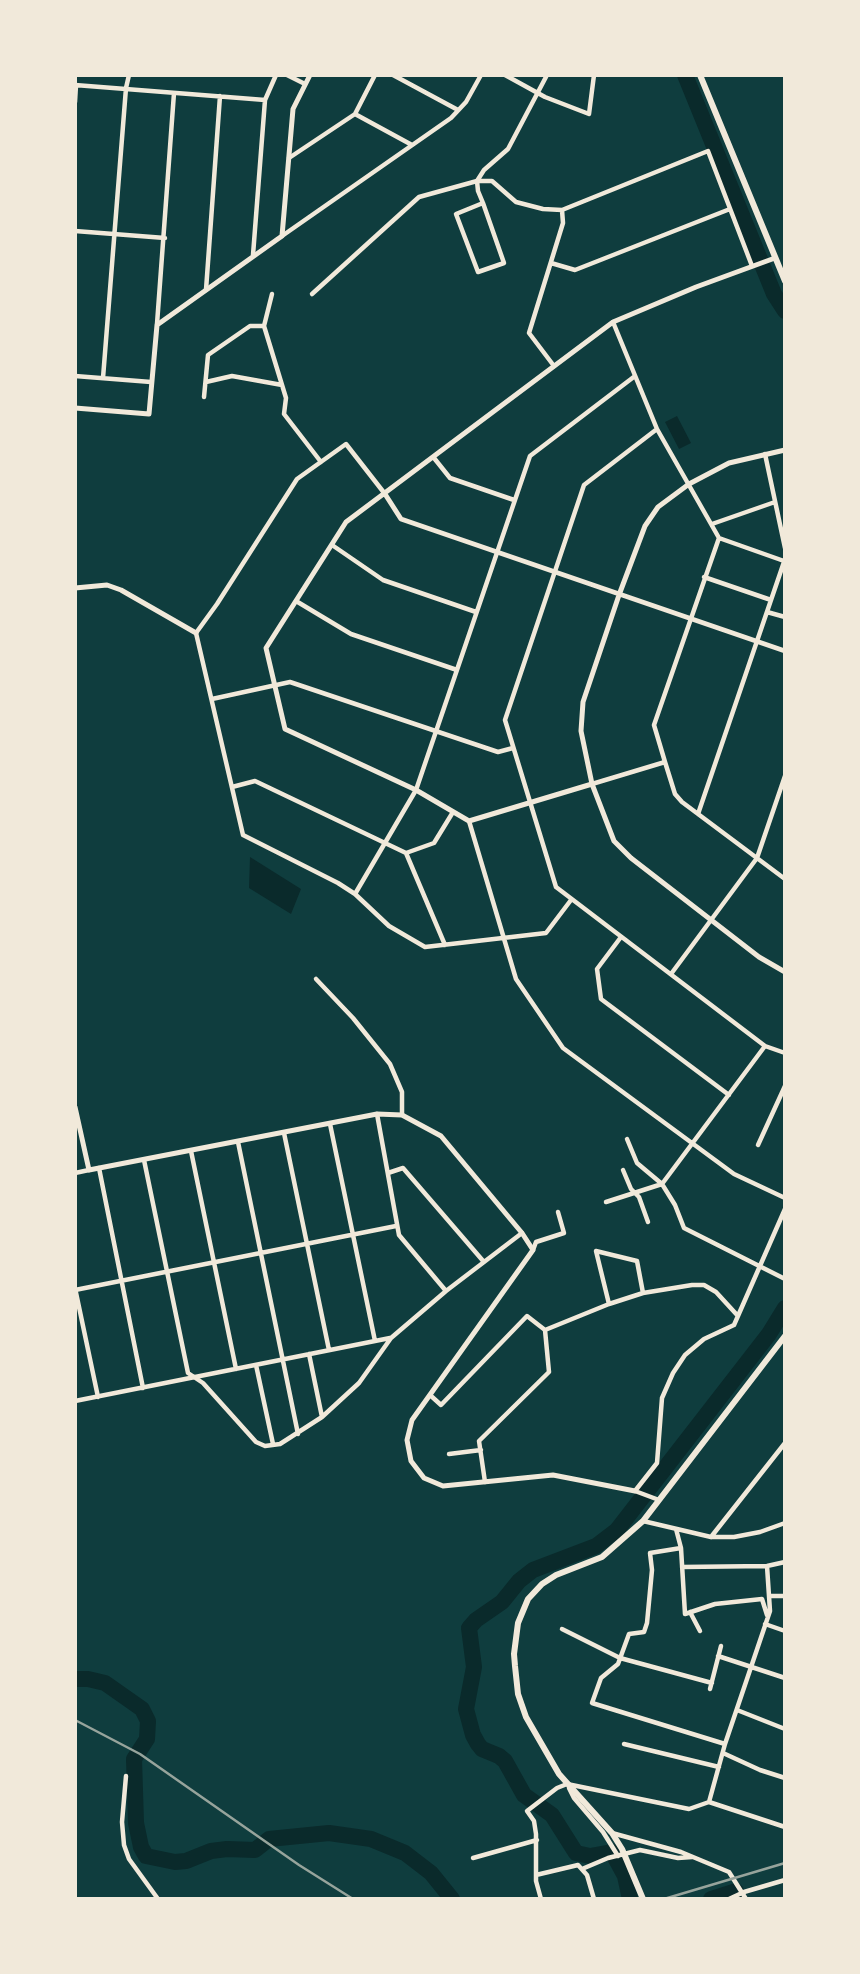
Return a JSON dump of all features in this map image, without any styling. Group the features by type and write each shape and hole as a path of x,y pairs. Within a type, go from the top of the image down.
{"main road":[{"path":"700,75 772,259 785,281"},
{"path":"643,1899 612,1833 567,1784 532,1728 518,1694 514,1654 519,1623 528,1599 542,1584 556,1575 602,1557 643,1521 785,1336"}],"street":[{"path":"103,378 129,75"},
{"path":"253,255 265,100 276,75"},
{"path":"288,75 305,84"},
{"path":"282,236 293,109 310,75"},
{"path":"289,158 355,114 375,75"},
{"path":"393,75 458,110"},
{"path":"157,325 451,118 466,103 481,75"},
{"path":"505,75 545,97 589,114 594,75"},
{"path":"483,203 456,214 478,272 504,264 477,181 484,170 508,149 547,75"},
{"path":"75,102 76,85 265,100"},
{"path":"75,408 149,414 174,93"},
{"path":"206,290 220,96"},
{"path":"355,114 412,145"},
{"path":"312,294 419,197 477,181 492,181 516,202 562,210 708,151 752,266"},
{"path":"551,263 575,270 730,209"},
{"path":"554,366 529,333 563,223 562,210"},
{"path":"75,231 164,238"},
{"path":"772,259 613,322 346,522 266,648 285,729 416,790 469,821 516,979 563,1048 734,1174 785,1198"},
{"path":"272,294 264,326 286,398 284,414 321,462"},
{"path":"613,322 657,429 719,538 784,560 698,814"},
{"path":"204,397 208,355 250,326 264,326"},
{"path":"75,376 151,382"},
{"path":"206,382 232,376 282,385"},
{"path":"355,894 416,790 530,456 635,376"},
{"path":"657,429 584,485 505,720 556,887 765,1046 785,1053"},
{"path":"195,633 217,604 297,479 346,444 401,519 785,651"},
{"path":"785,450 729,463 689,484 658,507 645,526 619,595 583,702 581,731 592,785 614,841 631,858 760,957 785,972"},
{"path":"765,454 785,548"},
{"path":"434,458 450,478 514,500"},
{"path":"712,524 775,502"},
{"path":"719,538 653,725 675,794 785,879"},
{"path":"332,545 383,580 476,612"},
{"path":"704,577 771,600"},
{"path":"75,588 107,585 121,590 195,633 243,835 338,883 355,894 389,926 425,947 546,933 571,900"},
{"path":"296,601 351,634 457,670"},
{"path":"767,612 785,617"},
{"path":"212,699 290,682 498,752 513,748"},
{"path":"469,821 665,762"},
{"path":"671,974 757,858 785,776"},
{"path":"232,787 255,782 407,853 445,944"},
{"path":"407,853 434,843 453,811"},
{"path":"621,937 597,969 601,999 729,1095"},
{"path":"316,979 353,1018 390,1064 402,1092 402,1115"},
{"path":"606,1202 662,1184 765,1046"},
{"path":"758,1145 785,1086"},
{"path":"75,1107 89,1170"},
{"path":"377,1114 399,1235 446,1292"},
{"path":"75,1173 377,1114 402,1115 441,1136 522,1233 533,1250"},
{"path":"330,1124 375,1341"},
{"path":"284,1133 328,1350"},
{"path":"627,1139 637,1163 662,1184 675,1205 684,1228 785,1279"},
{"path":"238,1142 298,1434"},
{"path":"191,1151 236,1369"},
{"path":"144,1160 188,1373 203,1383 256,1442 265,1446 298,1434 322,1417 359,1383 391,1338 522,1233"},
{"path":"99,1168 143,1388"},
{"path":"388,1172 403,1168 484,1262"},
{"path":"623,1170 648,1222"},
{"path":"635,1491 657,1463 662,1398 673,1373 685,1355 704,1339 734,1325 785,1209"},
{"path":"558,1212 564,1233 537,1242 412,1420 407,1440 411,1461 424,1478 443,1486 553,1475 635,1491 659,1500"},
{"path":"98,1397 75,1289 396,1226"},
{"path":"609,1304 596,1251 636,1261 643,1293"},
{"path":"545,1331 643,1293 692,1285 704,1286 716,1292 738,1316"},
{"path":"430,1395 441,1405 527,1316 545,1331 549,1372 479,1441 485,1482"},
{"path":"75,1401 391,1338"},
{"path":"309,1354 322,1417"},
{"path":"256,1365 273,1444"},
{"path":"711,1537 785,1443"},
{"path":"449,1454 481,1450"},
{"path":"643,1521 711,1537 734,1537 785,1523"},
{"path":"676,1529 681,1548 685,1614 715,1604 762,1600 768,1616"},
{"path":"681,1548 650,1553 652,1570 644,1632 629,1634 618,1664 601,1678 592,1703 725,1744"},
{"path":"682,1567 767,1566 785,1562"},
{"path":"709,1802 725,1744 770,1611 767,1566"},
{"path":"769,1596 785,1596"},
{"path":"690,1612 700,1631"},
{"path":"765,1625 785,1631"},
{"path":"562,1629 620,1658 712,1682"},
{"path":"710,1689 722,1646"},
{"path":"719,1656 785,1678"},
{"path":"737,1710 785,1729"},
{"path":"624,1744 719,1767"},
{"path":"723,1753 785,1778"},
{"path":"126,1776 122,1822 124,1845 129,1859 158,1899"},
{"path":"567,1784 574,1798 620,1854"},
{"path":"541,1899 536,1875 537,1840 534,1821 527,1811 557,1788 567,1784 689,1809 709,1802 785,1827"},
{"path":"612,1833 692,1857 729,1872 746,1899"},
{"path":"473,1858 537,1840"},
{"path":"582,1869 620,1854 640,1850 678,1858 692,1857"},
{"path":"536,1875 578,1865 587,1875 594,1899"},
{"path":"729,1899 785,1880"}],"water":[{"path":"677,416 691,443 679,449 665,422"},
{"path":"250,857 301,889 291,914 249,888"}],"waterway":[{"path":"685,75 774,294 785,311"},
{"path":"630,1899 625,1876 612,1852 590,1856 576,1853 552,1815 524,1795 505,1761 478,1744 466,1709 474,1667 469,1628 502,1602 519,1581 533,1570 596,1546 617,1530 769,1334 785,1308"},
{"path":"75,1679 105,1683 142,1709 148,1721 147,1739 134,1759 136,1823 141,1847 146,1856 175,1862 186,1861 211,1851 255,1850 269,1839 329,1833 371,1839 405,1853 431,1873 452,1899"},
{"path":"711,1899 736,1891"}],"railway":[{"path":"75,1720 140,1754 299,1865 353,1899"},
{"path":"664,1899 785,1863"}]}
